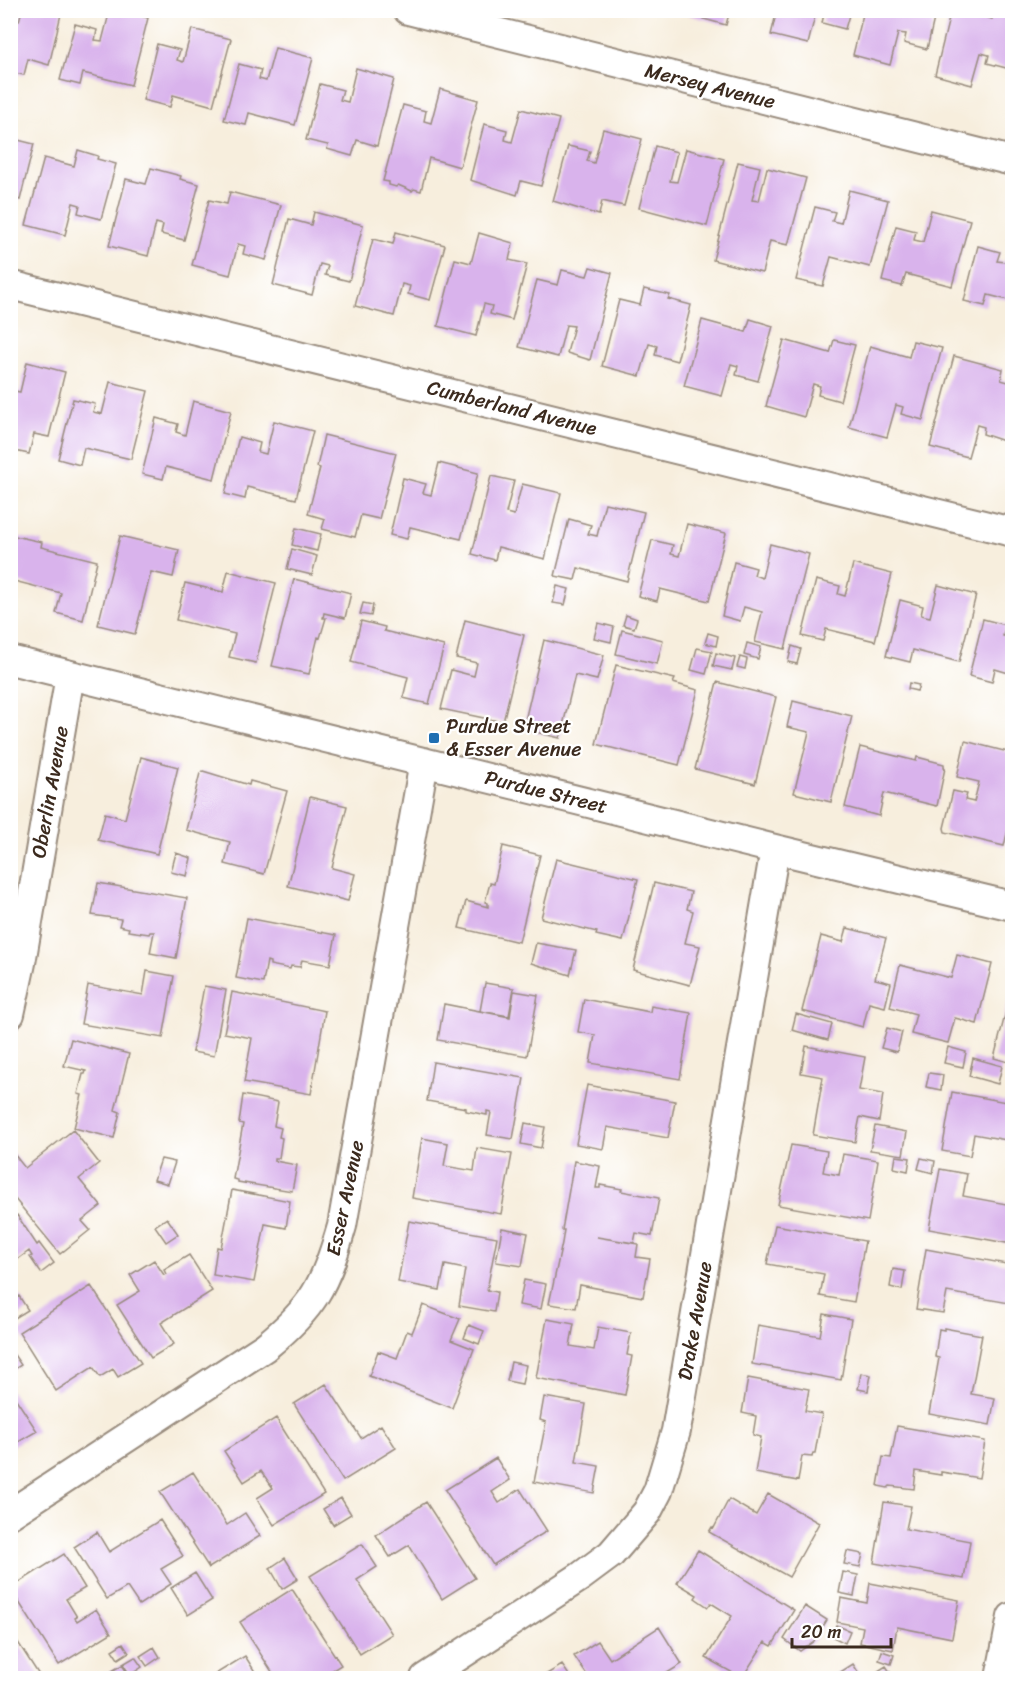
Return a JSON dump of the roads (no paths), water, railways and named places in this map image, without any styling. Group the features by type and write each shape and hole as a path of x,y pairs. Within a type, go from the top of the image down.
{"street":[{"name":"Mersey Avenue","path":"408,10 1012,161"},
{"name":"Cumberland Avenue","path":"10,285 1012,532"},
{"name":"Purdue Street","path":"10,660 1012,906"},
{"name":"Oberlin Avenue","path":"10,1014 70,675"},
{"name":"Esser Avenue","path":"10,1514 265,1347 290,1327 307,1308 321,1286 333,1259 342,1226 424,762"},
{"name":"Drake Avenue","path":"425,1678 580,1577 611,1554 647,1512 658,1491 676,1431 775,849"},
{"path":"1000,1678 1012,1617"}],"place":[{"name":"Purdue Street & Esser Avenue","path":"434,738"}]}
